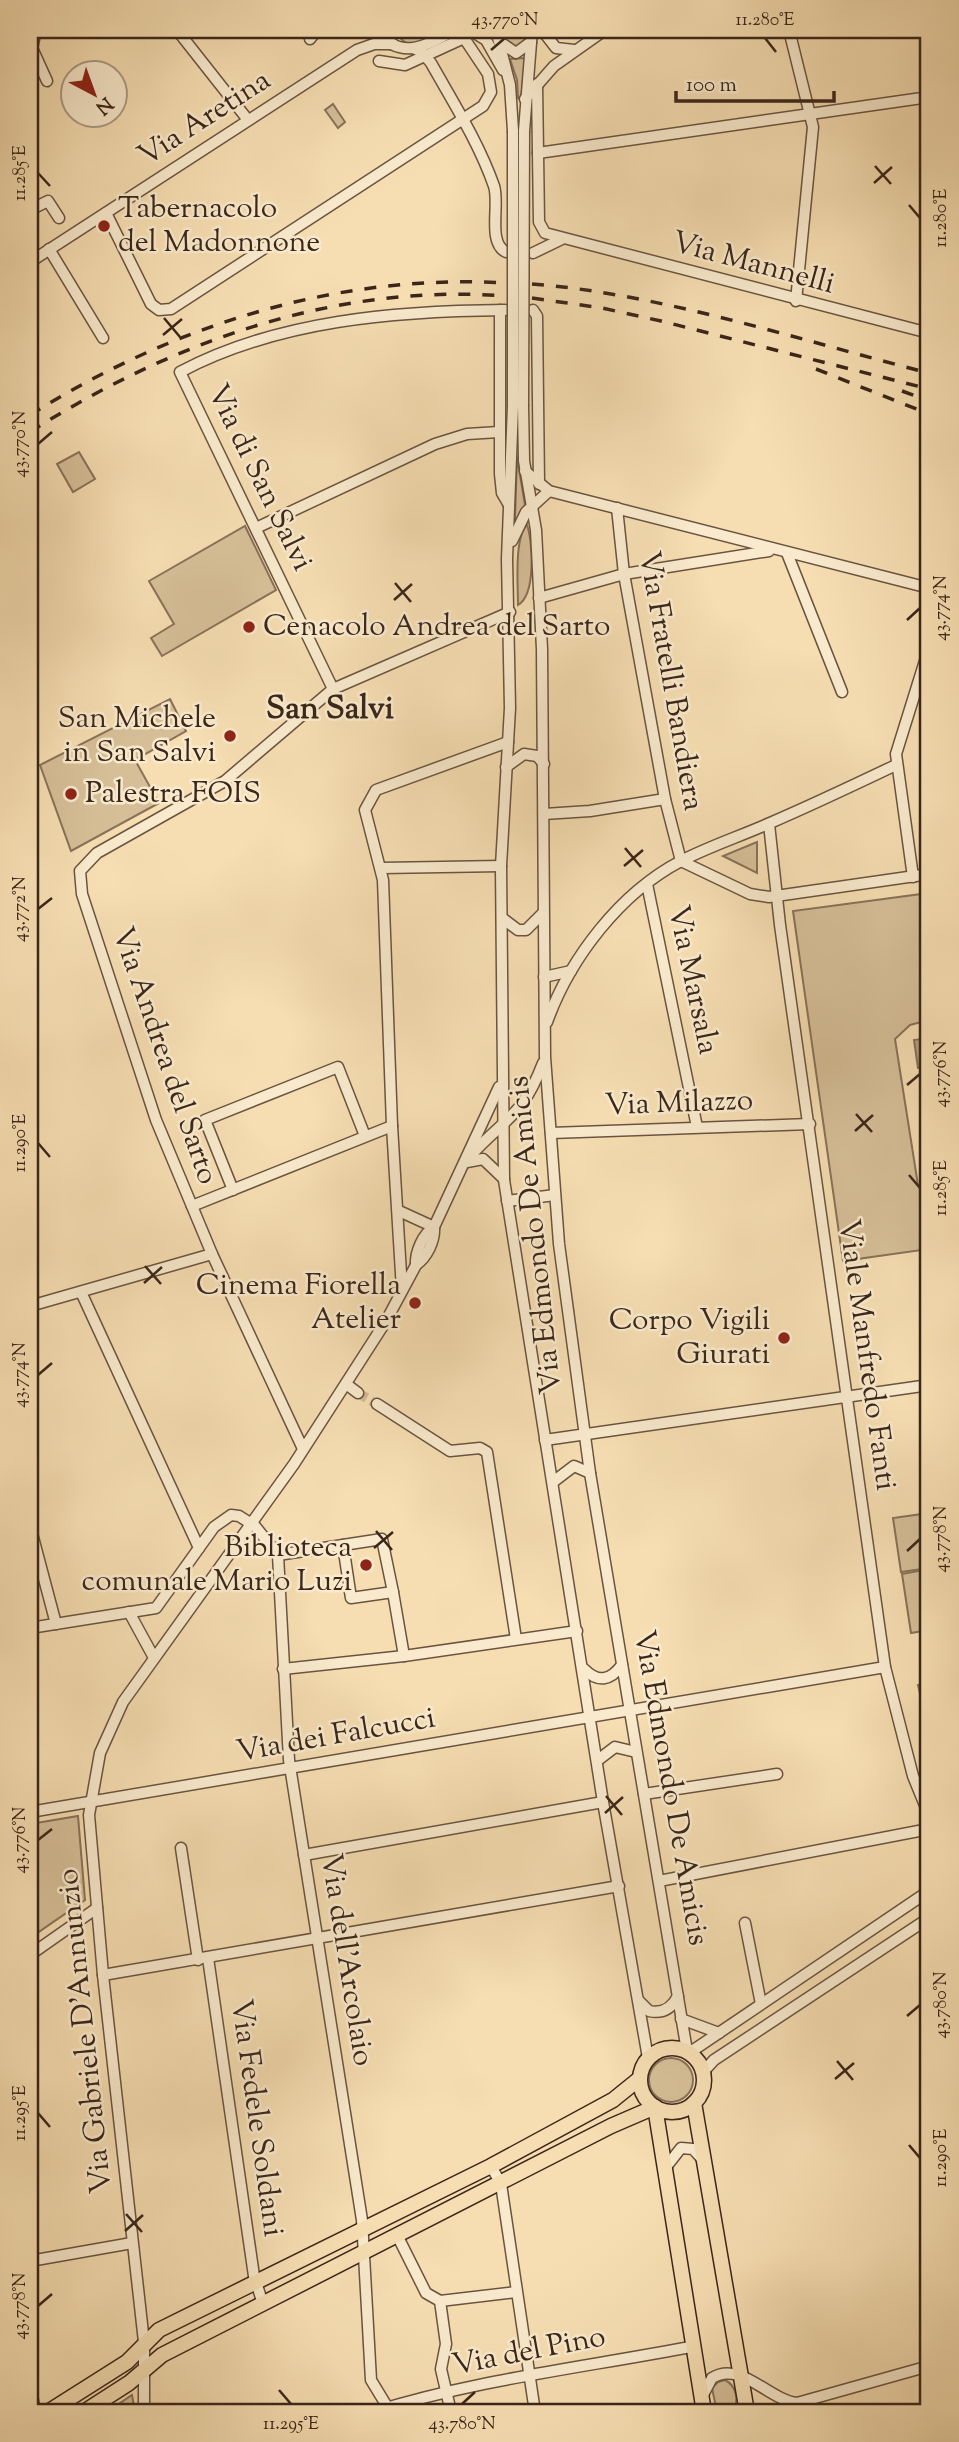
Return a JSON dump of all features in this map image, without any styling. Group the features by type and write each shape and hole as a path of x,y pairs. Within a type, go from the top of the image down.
{"main road":[{"path":"48,2412 127,2362 144,2342 159,2330 491,2166 613,2100 639,2079 648,2057 665,2048 687,2051 697,2059 703,2072 703,2088 694,2104 747,2412"},
{"path":"639,2079 643,2095 654,2107 666,2166 705,2412"},
{"path":"83,2412 162,2355 611,2126 654,2107 674,2112 694,2104"}],"street":[{"path":"36,30 31,48 47,81"},
{"path":"177,30 248,120"},
{"path":"371,30 390,42 415,49 426,56 494,187 497,241 500,249 506,252"},
{"path":"390,42 393,30"},
{"path":"415,49 426,46 454,30"},
{"path":"470,30 480,35 491,48 510,85"},
{"path":"519,131 526,99 532,30"},
{"path":"542,30 555,48 574,50"},
{"path":"526,99 537,84 574,50 605,30"},
{"path":"789,30 812,115 796,301"},
{"path":"497,35 519,131 518,406 507,559 510,612 508,742 501,866 502,1126 505,1180 603,1802 648,2057"},
{"path":"497,35 506,49 516,53 531,43"},
{"path":"106,213 150,303 159,310 176,306 483,106 491,92 491,82 466,40 458,38 405,65 379,61"},
{"name":"Via Aretina","path":"30,262 357,50 390,42"},
{"path":"537,84 540,227 547,234 564,239"},
{"path":"538,153 929,97"},
{"path":"30,210 48,201 59,218"},
{"path":"533,253 558,239 564,239"},
{"name":"Via Mannelli","path":"564,239 929,334"},
{"path":"49,250 103,338"},
{"name":"Via di San Salvi","path":"332,685 180,372 250,344 326,324 374,316 502,310 499,432"},
{"path":"534,310 537,316 540,484"},
{"name":"Via Edmondo De Amicis","path":"518,406 525,471 536,530 544,764 545,1057 567,1322 687,2051"},
{"path":"256,528 435,444 467,434 499,432 501,484 509,506"},
{"path":"525,471 550,491 929,588"},
{"path":"507,559 519,523 531,506 550,491"},
{"name":"Via Fratelli Bandiera","path":"617,508 624,574 665,799 681,861"},
{"path":"539,598 624,574 774,550"},
{"path":"787,553 842,692"},
{"name":"Via Andrea del Sarto","path":"303,1449 212,1254 147,1094 82,894 80,875 89,858 225,781 332,685 510,612"},
{"path":"913,877 896,765 897,743 929,648"},
{"path":"402,1293 392,1126 382,868 365,810 376,790 508,742"},
{"path":"506,767 524,754 537,756 544,764"},
{"path":"544,1030 572,971 600,930 647,884 681,861 896,765"},
{"path":"544,814 590,811 665,799"},
{"name":"Viale Manfredo Fanti","path":"769,824 885,1667 913,1776 929,1815"},
{"path":"681,861 750,894 777,896 929,874"},
{"path":"382,868 501,866"},
{"name":"Via Marsala","path":"647,884 697,1127"},
{"path":"502,918 518,930 526,929 543,913"},
{"path":"544,977 572,971"},
{"name":"Via Gabriele D'Annunzio","path":"464,1163 527,1100 545,1057"},
{"path":"233,1190 205,1120 338,1067 365,1136"},
{"name":"Via Gabriele D'Annunzio","path":"144,2412 144,2342 103,1975 89,1802 107,1731 153,1656 252,1524 303,1449 402,1293 416,1265 415,1256 427,1231 434,1227 502,1081"},
{"name":"Via Milazzo","path":"551,1133 810,1124"},
{"path":"192,1206 392,1126"},
{"path":"464,1163 483,1159 505,1180"},
{"path":"507,1201 555,1195"},
{"path":"399,1211 434,1227"},
{"path":"30,1307 212,1254"},
{"path":"82,1292 199,1548"},
{"path":"346,1384 358,1392"},
{"path":"545,1440 929,1385"},
{"path":"377,1404 450,1451 480,1448 487,1452 516,1639"},
{"path":"553,1482 574,1466 590,1473"},
{"path":"30,1629 156,1608 214,1527 227,1516 237,1515 252,1524 278,1555 384,1540 404,1656"},
{"path":"30,1526 57,1624"},
{"path":"343,1545 351,1598 393,1592"},
{"name":"Via dell'Arcolaio","path":"278,1555 290,1768 363,2230 370,2380 388,2407"},
{"path":"129,1612 153,1656"},
{"path":"283,1669 404,1656 577,1631"},
{"path":"584,1669 594,1677 604,1679 612,1676 622,1665"},
{"name":"Via dei Falcucci","path":"30,1812 885,1667"},
{"path":"598,1759 608,1750 619,1746 636,1752"},
{"path":"644,1794 777,1774"},
{"path":"304,1855 603,1802"},
{"path":"659,1881 929,1829"},
{"name":"Via Fedele Soldani","path":"181,1848 203,1959 255,2284 263,2304"},
{"path":"103,1975 618,1886"},
{"path":"687,2051 719,2033 929,1891"},
{"path":"30,1955 97,1908"},
{"path":"703,2072 715,2060 929,1918"},
{"path":"745,1923 761,2004"},
{"path":"639,2001 649,2011 661,2012 670,2008 678,1996"},
{"path":"681,2019 719,2033"},
{"path":"666,2166 681,2148 693,2149 702,2159"},
{"path":"491,2166 501,2184 535,2412"},
{"path":"397,2235 426,2293 440,2301 516,2292"},
{"path":"30,2261 132,2244"},
{"path":"440,2301 446,2344 441,2365 451,2412"},
{"name":"Via del Pino","path":"373,2412 388,2407 405,2407 447,2393 528,2375 695,2346"},
{"path":"703,2395 708,2383 718,2375 740,2376 796,2407 929,2366"},
{"path":"30,2383 35,2412"},
{"path":"759,2412 769,2412"}],"shaded area":[{"path":"402,30 447,30 429,40 408,45 399,37"},
{"path":"499,30 529,30 528,38 516,47 506,45"},
{"path":"525,58 521,100 518,98 517,80 510,59"},
{"path":"333,104 345,122 338,128 325,110"},
{"path":"79,452 95,479 73,492 57,464"},
{"path":"517,457 525,505 515,526 515,518"},
{"path":"527,525 532,568 528,591 518,605 518,551"},
{"path":"245,526 276,590 162,656 151,638 174,624 149,581"},
{"path":"170,699 186,731 135,760 159,803 71,851 40,765"},
{"path":"757,842 757,873 723,856"},
{"path":"929,893 929,1020 910,1025 895,1039 918,1185 929,1201 929,1249 843,1261 793,911"},
{"path":"929,1038 929,1067 918,1068 914,1040"},
{"path":"929,1076 929,1148 920,1078"},
{"path":"929,1513 929,1568 901,1572 893,1518"},
{"path":"929,1569 929,1630 911,1633 902,1574"},
{"path":"929,1683 929,1733 918,1685"},
{"path":"78,1816 85,1900 30,1938 30,1824"},
{"path":"671,2058 686,2065 693,2080 686,2095 671,2102 656,2095 649,2080 656,2065"},
{"path":"725,2380 734,2390 735,2408 733,2412 717,2412 712,2388"},
{"path":"132,2395 135,2412 107,2412"}],"tunnel":[{"path":"358,1393 377,1404"}],"railway":[{"path":"30,415 84,383 140,355 198,331 258,312 318,297 380,287 443,282 506,283"},
{"path":"532,284 581,289 682,308 929,373"},
{"path":"30,432 140,371 257,325 379,299 442,294 506,296"},
{"path":"532,298 602,308 661,321 929,389"},
{"path":"816,369 929,414"},
{"path":"902,391 929,401"}],"place":[{"name":"Tabernacolo del Madonnone","path":"104,226"},
{"name":"Cenacolo Andrea del Sarto","path":"249,627"},
{"name":"San Michele in San Salvi","path":"230,736"},
{"name":"Palestra FOIS","path":"71,794"},
{"name":"Cinema Fiorella Atelier","path":"415,1303"},
{"name":"Corpo Vigili Giurati","path":"784,1338"},
{"name":"Biblioteca comunale Mario Luzi","path":"366,1565"}],"district":[{"name":"San Salvi","path":"330,710"}]}
